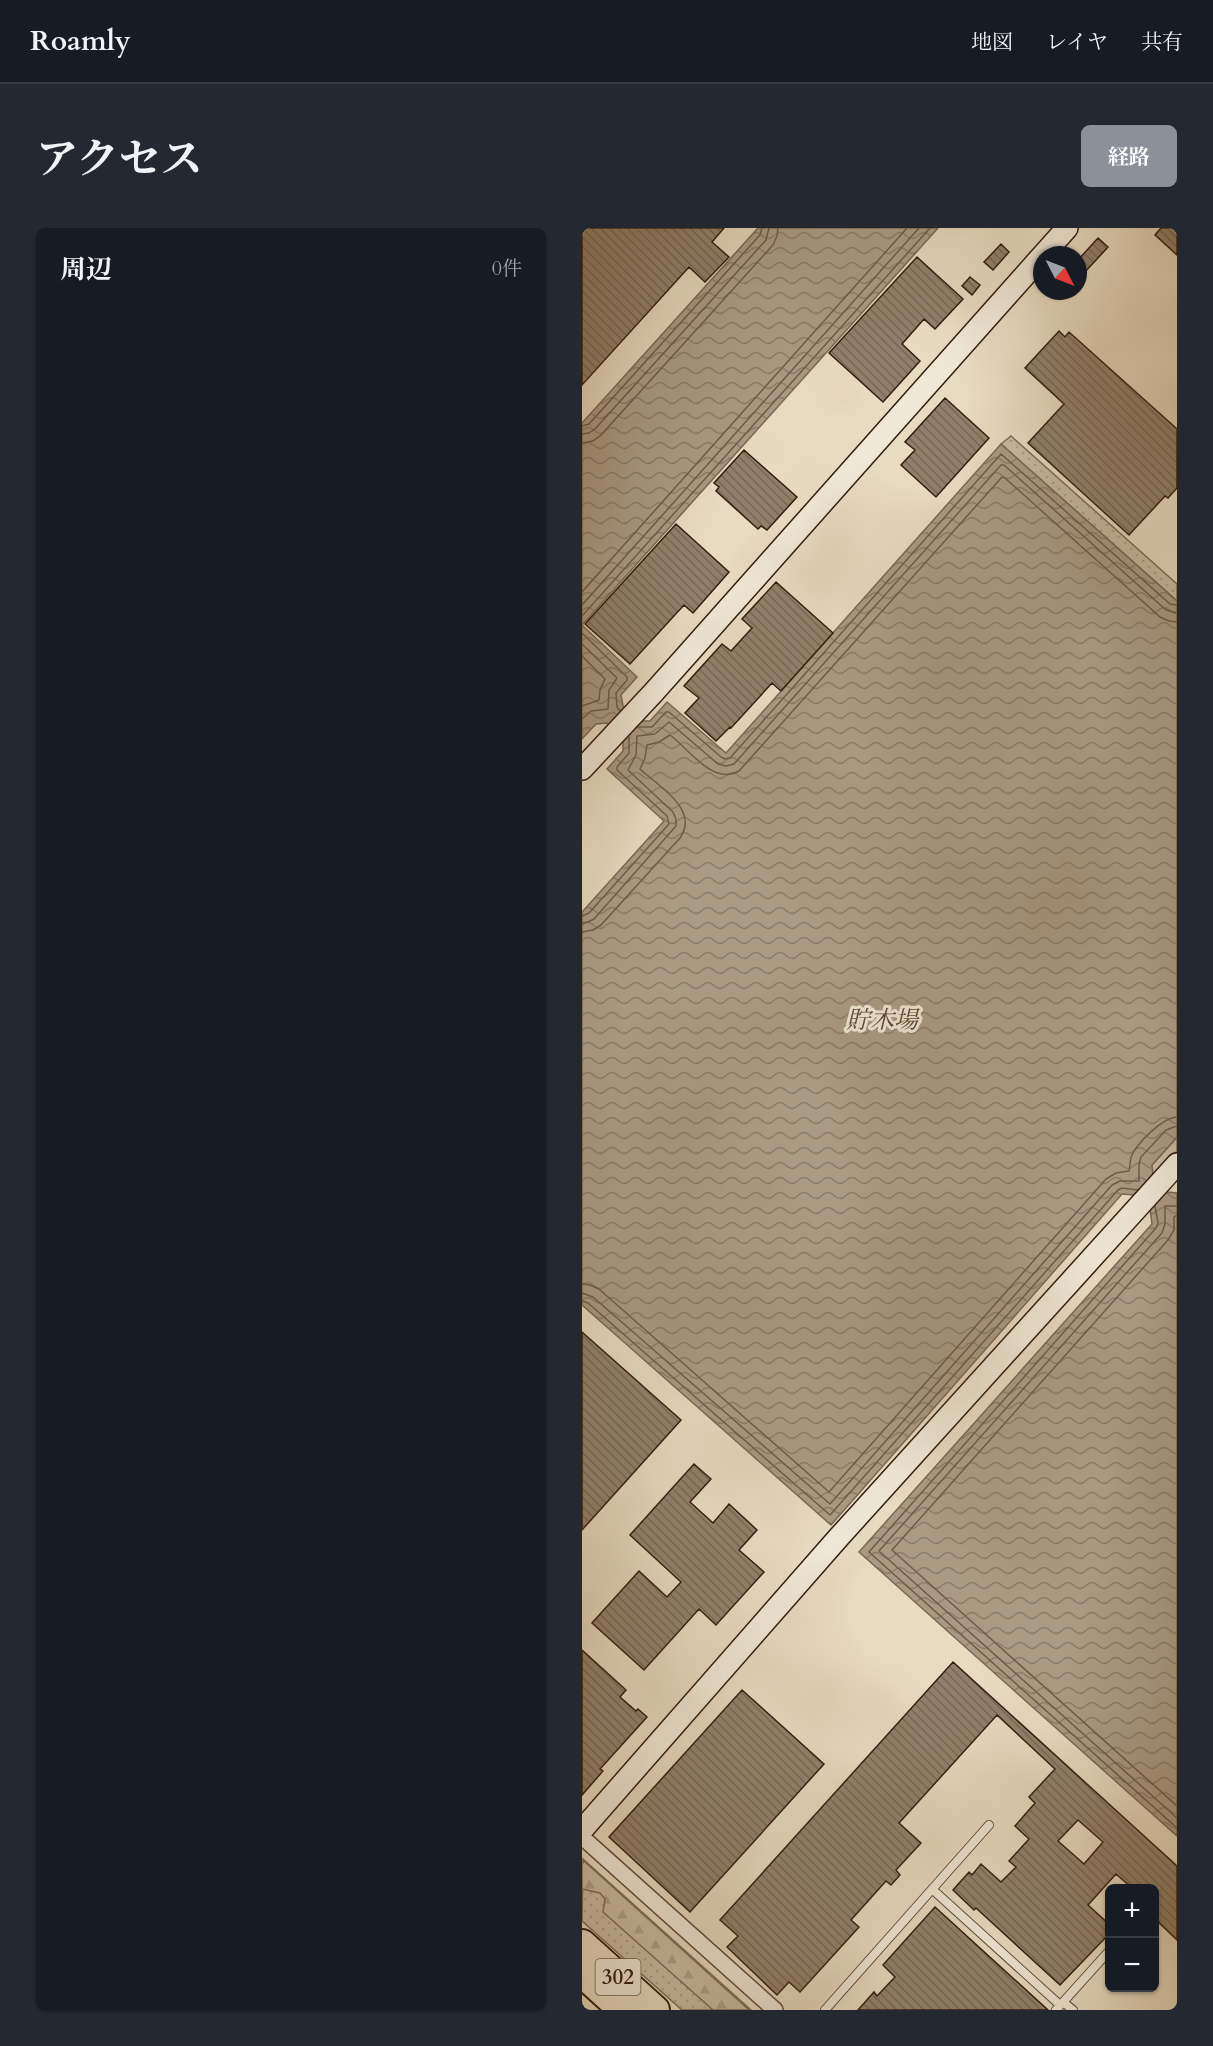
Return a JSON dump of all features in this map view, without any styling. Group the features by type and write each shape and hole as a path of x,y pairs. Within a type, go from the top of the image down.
{"highway":[{"name":"302","path":"582,1944 654,2010"},
{"name":"302","path":"582,1973 623,2010"}],"street":[{"path":"1052,246 1067,228"},
{"path":"582,769 654,692 1033,267"},
{"path":"582,1830 838,1538 1177,1164"},
{"path":"582,1837 775,2010"}],"lane":[{"path":"825,2010 989,1826"},
{"path":"932,1889 1060,2006 1072,2010"},
{"path":"1060,2006 1105,1956"}],"green space":[{"path":"1011,436 1177,584 1177,601 1001,444"},
{"path":"1177,1137 1177,1151 1153,1177 1152,1165"},
{"path":"583,1859 751,2010 682,2010 582,1921"},
{"path":"584,1861 749,2010 713,2010 603,1912 605,1899 600,1893 582,1889"}],"water":[{"path":"758,228 938,228 582,625 582,423"},
{"name":"貯木場","path":"1001,444 1177,601 1177,1137 1152,1165 1153,1177 1168,1192 1177,1193 1177,1836 859,1552 1152,1224 1150,1209 1135,1195 1122,1194 831,1525 582,1305 582,912 664,821 607,769 623,751 623,737 607,723 596,724 582,739 582,625 637,677 621,695 623,706 638,721 650,721 667,702 726,753"}],"building":[{"path":"582,228 724,228 712,242 729,257 705,282 689,267 582,385"},
{"path":"1161,228 1177,228 1177,255 1155,235"},
{"path":"1098,238 1108,247 1087,270 1087,250"},
{"path":"1001,244 1009,252 993,270 984,262"},
{"path":"917,257 963,299 935,329 924,319 902,344 920,361 883,402 829,353"},
{"path":"970,277 980,285 972,295 962,286"},
{"path":"1059,331 1065,337 1069,332 1177,429 1177,488 1168,498 1165,496 1129,535 1028,443 1064,404 1025,368"},
{"path":"945,398 989,438 936,497 901,465 915,450 905,442"},
{"path":"744,450 797,497 767,530 761,526 758,529 716,491 719,487 714,483"},
{"path":"676,524 729,572 693,613 684,605 630,664 585,624"},
{"path":"776,582 833,633 781,691 772,683 716,741 685,713 699,698 684,686 722,644 731,651 752,628 742,619"},
{"path":"582,1332 681,1420 582,1530"},
{"path":"694,1464 711,1479 690,1502 713,1523 729,1504 757,1530 739,1550 764,1572 716,1625 699,1609 644,1670 592,1623 639,1571 667,1597 681,1582 630,1535"},
{"path":"582,1650 626,1690 620,1697 647,1717 600,1769 603,1771 582,1795"},
{"path":"953,1662 1177,1866 1177,1940 1159,1923 1159,1884 1127,1884 1116,1874 1088,1905 1105,1920 1105,1938 1060,1985 976,1908 974,1910 953,1890 969,1872 972,1875 981,1864 1001,1882 1016,1867 1009,1861 1029,1839 1015,1826 1035,1803 1029,1797 1055,1769 997,1715 899,1823 921,1843 896,1870 900,1875 891,1885 886,1881 851,1920 859,1927 800,1992 789,1982 777,1995 727,1947 738,1936 720,1920","holes":["1078,1820 1103,1842 1084,1864 1058,1841"]},
{"path":"742,1690 824,1764 690,1912 609,1837"},
{"path":"935,1907 1048,2010 858,2010 874,1992 877,1996 895,1977 883,1965"}]}
